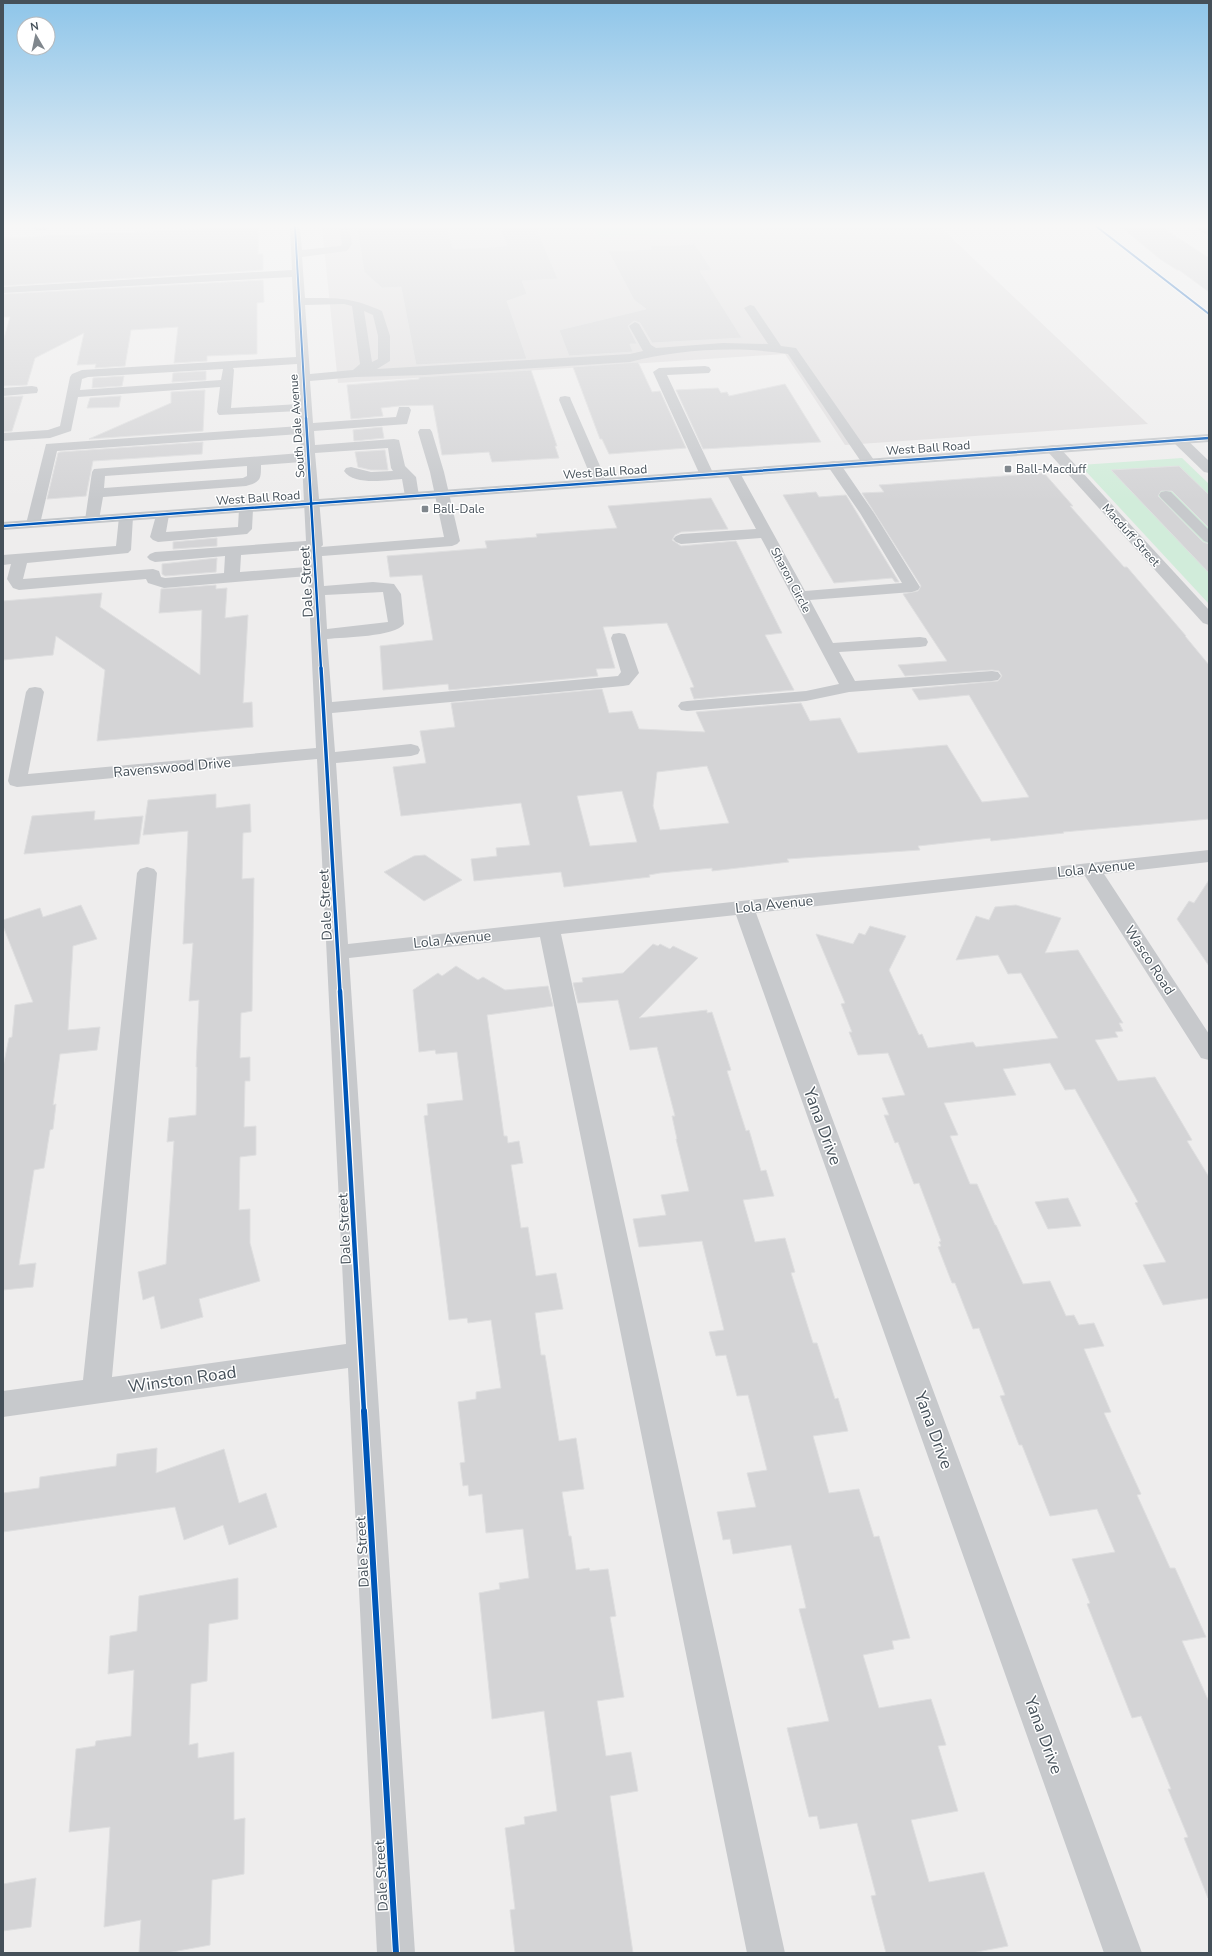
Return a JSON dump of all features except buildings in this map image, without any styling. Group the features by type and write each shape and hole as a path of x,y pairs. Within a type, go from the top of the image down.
{"main road":[{"name":"West Ball Road","path":"3,526 1209,438"}],"street":[{"name":"South Dale Avenue","path":"301,318 312,504"},
{"path":"356,373 366,365 358,318"},
{"path":"356,373 384,361 384,336 379,318"},
{"path":"757,318 778,348"},
{"path":"635,326 646,347 653,352"},
{"path":"304,378 356,373 425,371 630,358 653,352 739,347 778,348 792,351 869,463"},
{"path":"3,437 50,434 66,428 76,377 86,373 303,360"},
{"path":"228,364 224,412 306,407"},
{"path":"705,370 659,372 707,475"},
{"path":"72,394 226,383"},
{"path":"3,392 32,390"},
{"path":"565,400 600,482"},
{"path":"33,524 51,447 402,421 404,410"},
{"path":"126,517 145,549 154,580 164,583 232,577 316,565 452,541 437,472 425,432"},
{"path":"1179,440 1209,469"},
{"path":"92,520 99,472 254,461 352,446 394,443 398,468 409,477 412,496"},
{"path":"352,446 353,458 350,460 351,468 357,475 373,476 406,474"},
{"name":"Macduff Street","path":"1054,449 1209,620"},
{"path":"96,493 246,482 254,478 254,461"},
{"path":"800,596 912,587 867,514 834,465"},
{"name":"Sharon Circle","path":"733,473 849,687"},
{"path":"373,476 376,499"},
{"path":"1166,496 1209,538"},
{"name":"Dale Street","path":"312,504 396,1953"},
{"path":"145,549 242,531 245,529 246,509"},
{"path":"145,549 162,515"},
{"path":"681,539 765,533"},
{"path":"3,560 145,549 232,551 316,565 372,587 388,587 393,594 396,624 387,628 320,635"},
{"path":"232,551 232,577"},
{"path":"20,558 15,580 19,585 153,574"},
{"path":"324,708 623,681 630,673 619,638"},
{"path":"828,648 920,642"},
{"path":"686,706 806,696 849,687 992,676"},
{"name":"Ravenswood Drive","path":"35,692 17,781 411,750"},
{"name":"Lola Avenue","path":"338,952 1209,856"},
{"name":"Wasco Road","path":"1091,869 1209,1052"},
{"path":"96,1391 147,873"},
{"name":"Yana Drive","path":"744,908 1123,1953"},
{"path":"549,928 766,1953"},
{"name":"Winston Road","path":"3,1404 362,1354"}],"shaded area":[{"path":"331,318 1036,318 1148,424 845,445 785,354 338,383"}],"green space":[{"path":"1182,458 1209,484 1209,604 1080,465"}],"cycle path":[{"path":"300,318 396,1953"},
{"path":"3,526 1209,438"}],"place":[{"name":"Ball-Macduff","path":"1008,469"},
{"name":"Ball-Dale","path":"425,509"}]}
